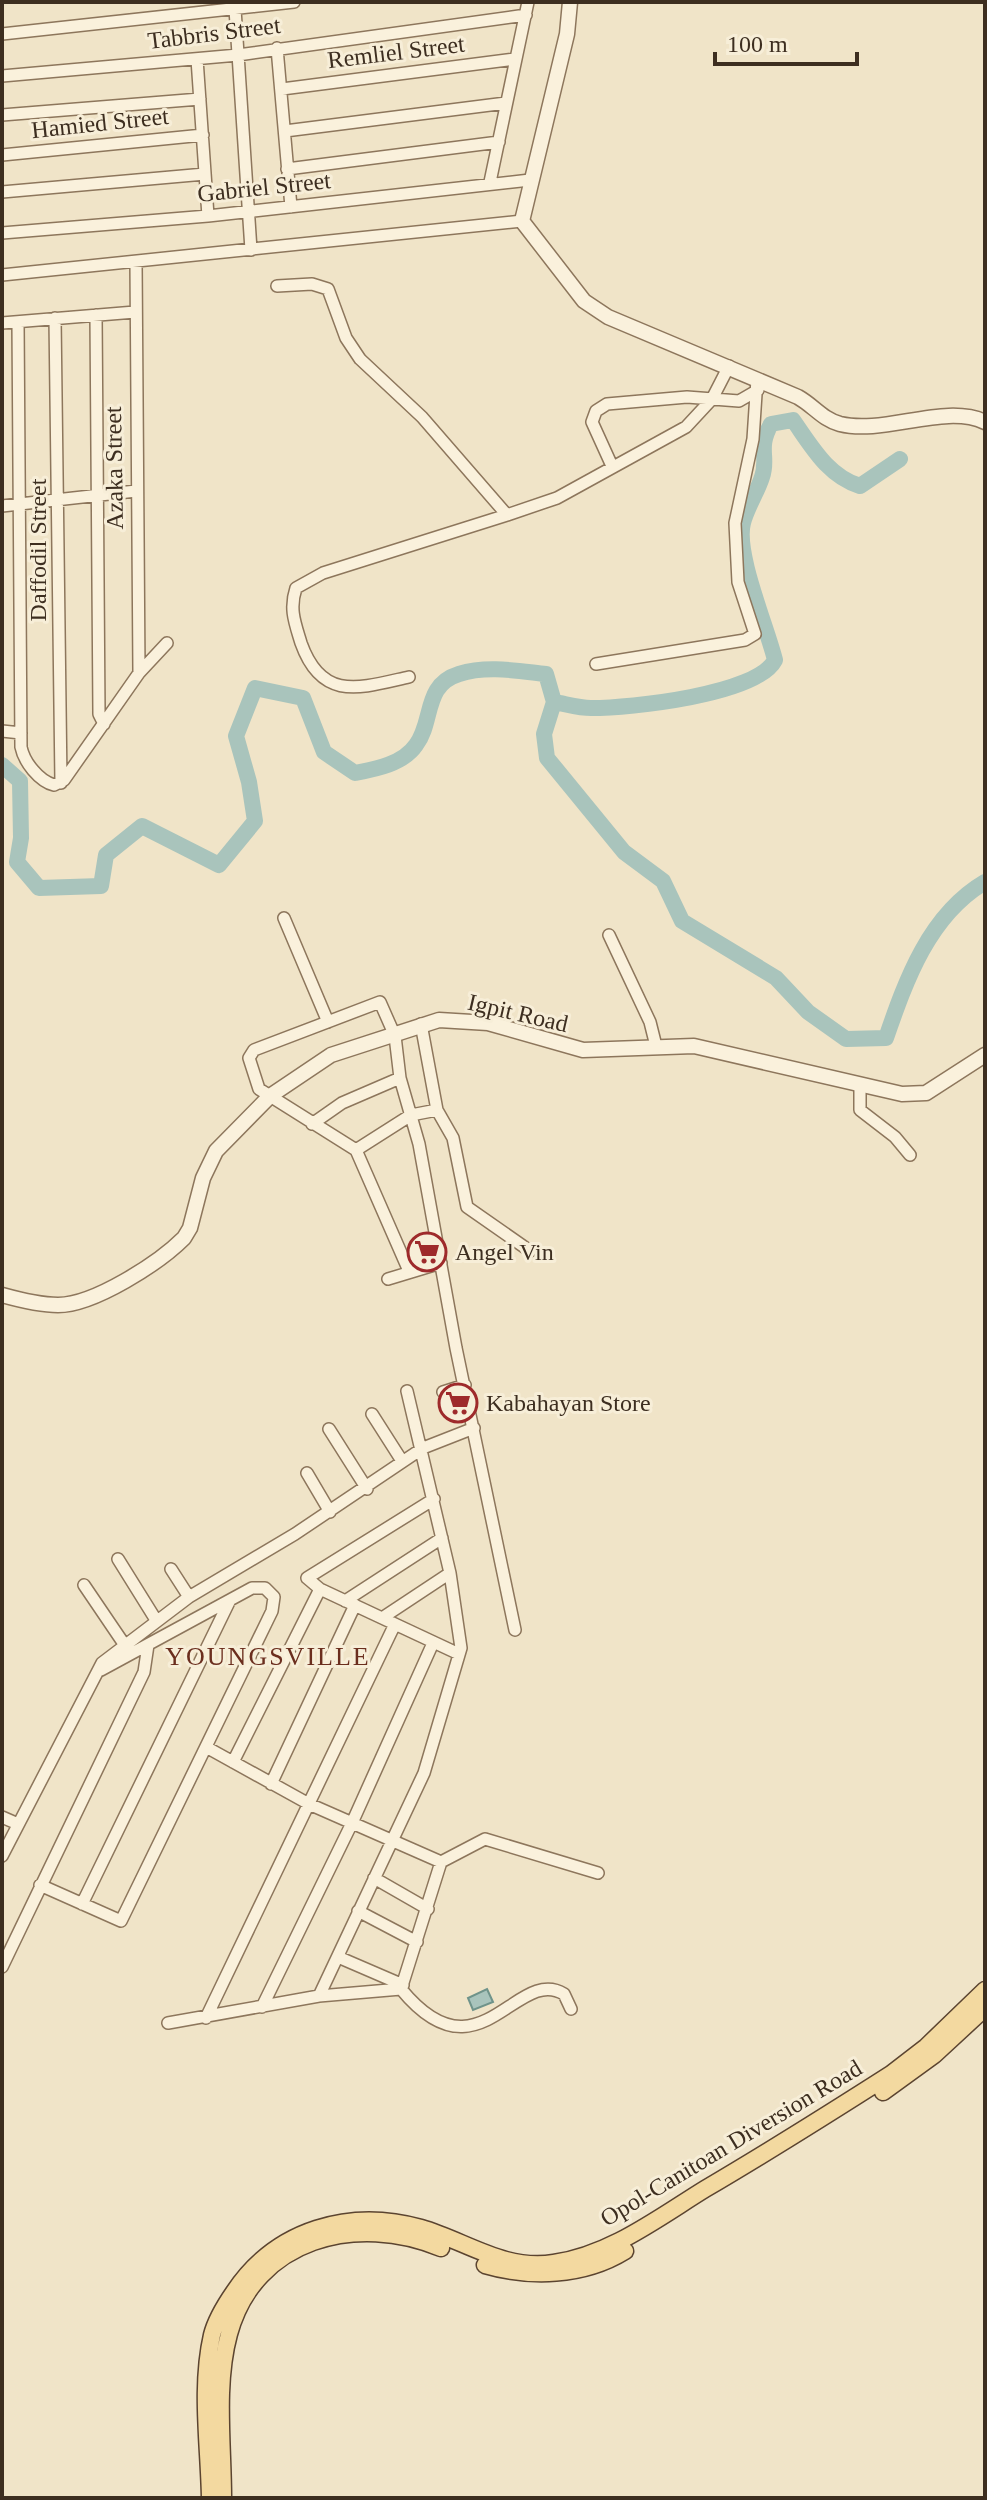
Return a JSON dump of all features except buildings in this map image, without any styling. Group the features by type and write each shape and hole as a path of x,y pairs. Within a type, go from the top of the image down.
{"main road":[{"name":"Opol-Canitoan Diversion Road","path":"210,2498 207,2370 213,2332 240,2283 278,2247 303,2232 354,2220 424,2229 483,2255 526,2263 552,2264 602,2249 653,2221 891,2074 926,2047 985,1990"},
{"name":"Opol-Canitoan Diversion Road","path":"223,2498 222,2373 228,2336 249,2290 284,2257 309,2243 367,2231 422,2240 479,2264 519,2274 580,2269 618,2255 903,2079 985,2008"}],"street":[{"path":"2,34 294,2"},
{"path":"490,182 528,2"},
{"path":"570,2 567,34 522,221 584,301 596,310 729,366 758,384 798,397 820,416 843,425 958,416 985,422"},
{"path":"235,9 251,250"},
{"name":"Tabbris Street","path":"2,76 238,55 526,15"},
{"path":"277,48 291,207"},
{"path":"197,59 208,216"},
{"name":"Remliel Street","path":"282,89 515,59"},
{"path":"2,115 200,99"},
{"path":"285,131 506,103"},
{"name":"Hamied Street","path":"2,155 203,135"},
{"path":"287,169 499,142"},
{"path":"2,192 205,174"},
{"name":"Gabriel Street","path":"2,233 250,212 490,182 530,180"},
{"path":"2,275 522,221"},
{"name":"Azaka Street","path":"136,262 139,673"},
{"path":"277,286 312,284 328,289 346,338 360,359 414,409 507,515"},
{"path":"2,323 135,312"},
{"path":"96,315 99,714 104,724"},
{"name":"Daffodil Street","path":"55,318 60,499 61,783"},
{"path":"18,322 21,733 25,759 50,785 61,783 139,673 167,643"},
{"path":"409,677 361,688 333,685 318,676 306,657 291,613 296,588 323,573 557,498 612,466 655,447 686,427 712,399 729,366"},
{"path":"612,466 592,422 596,411 607,404 712,399 739,401 758,384"},
{"path":"596,664 745,640 755,634 738,582 735,523 753,439 758,384"},
{"path":"2,506 136,491"},
{"path":"2,731 21,733"},
{"path":"284,918 328,1022"},
{"path":"609,935 650,1022 656,1046"},
{"path":"409,1271 356,1150 270,1096 256,1084 250,1066 251,1053 380,1002 395,1036 400,1078 411,1115 515,1630"},
{"name":"Igpit Road","path":"2,1295 59,1305 83,1302 174,1248 190,1228 203,1178 216,1151 270,1096 331,1055 395,1036 421,1024 439,1020 488,1023 583,1050 680,1045 716,1050 902,1094 926,1093 985,1055"},
{"path":"421,1024 437,1110 455,1144 467,1207 530,1251"},
{"path":"312,1124 342,1103 400,1078"},
{"path":"860,1086 860,1110 895,1137 910,1155"},
{"path":"356,1150 411,1115 437,1110"},
{"path":"388,1279 441,1263"},
{"path":"443,1392 465,1385"},
{"path":"319,1996 430,1758 462,1640 423,1448 407,1391"},
{"path":"372,1414 402,1461"},
{"path":"2,1856 94,1674 124,1644 189,1597 229,1576 367,1489 423,1448 474,1428"},
{"path":"329,1429 367,1489"},
{"path":"307,1473 330,1512"},
{"path":"434,1499 309,1576 308,1581 459,1654"},
{"path":"271,1784 350,1603 442,1538"},
{"path":"118,1559 156,1620"},
{"path":"171,1569 189,1597"},
{"path":"382,1618 450,1573"},
{"path":"84,1585 124,1644"},
{"path":"40,1885 120,1922 275,1602 270,1591 259,1587 94,1674"},
{"path":"233,1762 320,1589"},
{"path":"82,1904 230,1600"},
{"path":"206,2018 395,1624"},
{"path":"262,2007 352,1823 433,1643"},
{"path":"2,1967 144,1672 148,1645"},
{"path":"206,1747 309,1804 441,1862"},
{"path":"2,1817 18,1824"},
{"path":"402,1987 441,1862 485,1839 598,1873"},
{"path":"374,1878 428,1909"},
{"path":"358,1911 417,1942"},
{"path":"338,1957 402,1987 427,2016 459,2026 481,2023 546,1988 564,1994 571,2009"},
{"path":"168,2023 319,1996 402,1987"}],"water":[{"path":"487,1989 493,2002 473,2010 468,1998"}],"waterway":[{"path":"554,702 586,708 691,697 744,682 764,672 775,660 748,571 742,536 745,517 762,477 765,440 771,424 793,420 830,468 860,486 900,459"},
{"path":"2,765 20,781 21,838 17,862 39,888 101,886 106,855 142,826 219,865 255,821 249,782 236,736 255,688 303,698 324,752 355,773 388,765 411,751 422,736 434,695 448,679 480,670 546,674 554,702 544,734 547,758 624,852 663,881 682,921 776,978 808,1012 846,1039 886,1038 911,972 934,931 965,896 985,882"}],"place":[{"name":"Angel Vin","path":"427,1252"},
{"name":"Kabahayan Store","path":"458,1403"}],"district":[{"name":"YOUNGSVILLE","path":"268,1656"}]}
